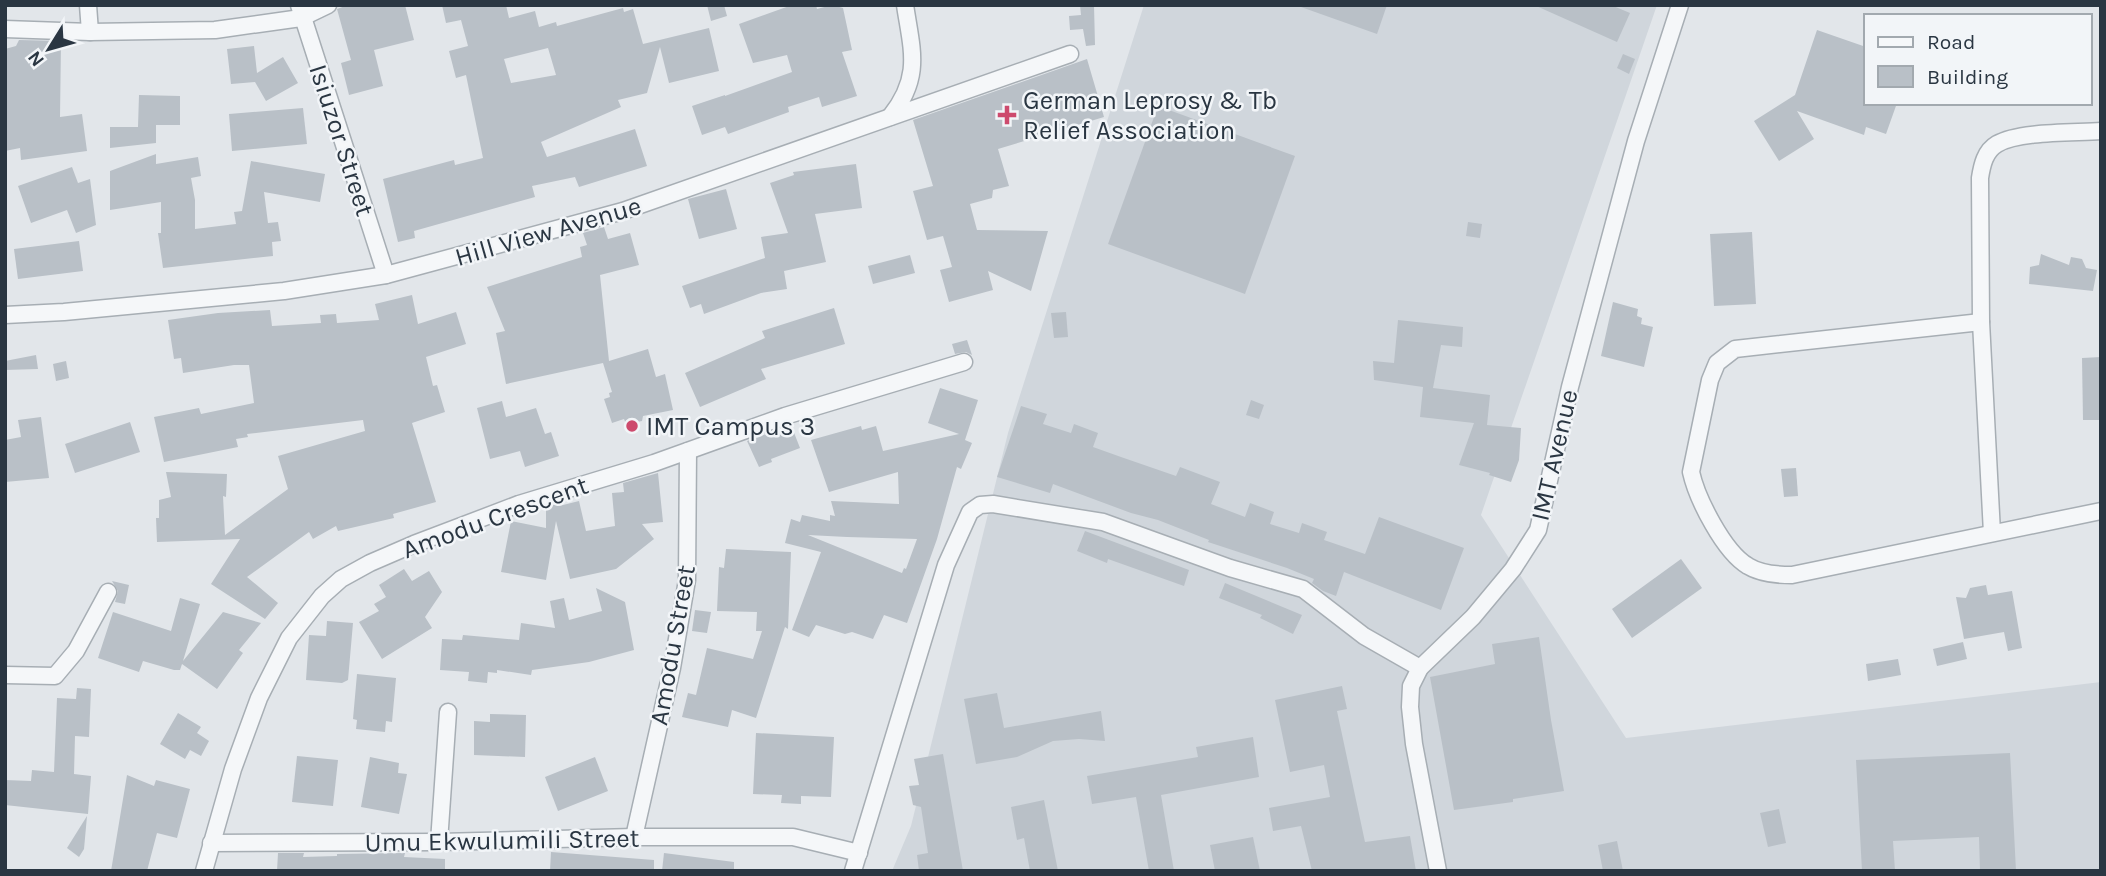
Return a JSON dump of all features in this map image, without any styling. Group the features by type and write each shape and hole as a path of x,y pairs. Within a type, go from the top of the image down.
{"street":[{"path":"88,5 90,32"},
{"path":"5,29 90,32 215,30 328,5"},
{"path":"890,117 904,97 912,76 912,50 905,5"},
{"name":"IMT Avenue","path":"1438,871 1409,707 1411,686 1420,668 1486,602 1524,554 1538,530 1570,387 1632,154 1676,7"},
{"name":"Isiuzor Street","path":"300,12 386,275"},
{"name":"Hill View Avenue","path":"5,315 64,312 284,290 386,275 623,211 1070,54"},
{"path":"1992,533 1982,322 1980,178 1983,159 1995,145 2018,137 2101,131"},
{"path":"1982,322 1735,349 1717,363 1710,380 1691,472 1704,510 1727,545 1748,566 1775,575 1792,575 2101,511"},
{"name":"Amodu Crescent","path":"204,871 233,769 259,698 289,638 322,596 341,579 414,544 519,504 688,451 785,416 964,362"},
{"name":"Amodu Street","path":"634,837 673,668 687,580 688,451"},
{"path":"853,871 946,565 970,512 980,505 993,504 1103,522 1230,568 1303,589 1364,636 1420,668"},
{"path":"5,675 55,676 76,651 108,592"},
{"path":"439,842 448,712"},
{"name":"Umu Ekwulumili Street","path":"211,843 793,837 859,852"}],"shaded area":[{"path":"1144,5 1657,5 1481,515 1626,738 2101,682 2101,871 892,871 911,826 1008,433"}],"building":[{"path":"348,5 405,5 414,40 374,50 383,86 349,95 341,63 351,60 337,9"},
{"path":"442,5 506,5 509,18 535,11 539,27 556,22 557,26 623,8 624,12 633,9 643,44 709,28 719,71 669,83 660,47 647,93 618,100 621,107 541,142 547,157 635,129 647,166 579,187 575,177 532,186 535,197 414,231 415,238 398,242 383,179 454,160 455,165 483,158 466,75 456,78 449,51 468,46 461,20 446,23","holes":["548,48 556,75 511,83 504,59"]},
{"path":"707,5 724,5 727,16 711,21"},
{"path":"792,5 816,5 817,9 832,5 843,8 852,50 842,52 857,96 822,107 819,97 788,107 789,112 728,134 725,127 702,135 692,106 792,72 787,55 753,63 739,24"},
{"path":"1080,5 1094,5 1095,45 1086,46 1083,29 1070,30 1069,16 1081,15"},
{"path":"1301,5 1387,5 1377,34"},
{"path":"1534,5 1611,5 1630,13 1617,42"},
{"path":"1817,30 1864,46 1864,105 1896,105 1886,134 1866,127 1864,135 1797,111 1814,139 1779,161 1754,121 1795,95"},
{"path":"19,40 61,41 60,117 82,114 87,151 21,160 20,148 5,151 5,49 16,46"},
{"path":"254,46 257,73 283,57 298,83 266,101 255,82 231,84 227,49"},
{"path":"1623,54 1635,59 1629,74 1617,68"},
{"path":"1087,59 1104,117 998,149 1009,186 993,190 992,198 970,204 977,230 1048,231 1031,291 988,271 993,290 949,302 940,270 952,267 943,236 927,240 913,191 933,186 913,120"},
{"path":"139,95 180,96 180,125 156,125 156,143 110,148 110,127 138,127"},
{"path":"1158,106 1295,156 1245,294 1108,244"},
{"path":"303,108 307,144 232,151 229,114"},
{"path":"156,154 156,164 198,157 201,176 191,178 195,200 195,229 236,224 234,212 242,211 251,161 325,174 320,202 264,192 268,223 278,222 281,241 272,242 273,256 163,268 158,233 161,233 161,202 110,210 110,171"},
{"path":"856,164 862,208 815,214 826,262 784,271 787,289 761,293 704,314 701,304 690,308 682,286 765,258 761,237 788,233 770,183 794,175 793,172"},
{"path":"72,167 78,183 90,179 96,225 76,233 67,210 31,223 18,186"},
{"path":"726,189 737,229 699,239 688,199"},
{"path":"1468,222 1482,224 1480,238 1466,236"},
{"path":"604,227 608,239 630,233 639,265 600,275 609,361 648,349 656,377 665,374 673,410 643,416 642,421 626,424 624,419 612,423 604,399 610,397 609,393 612,392 603,363 506,384 496,333 505,331 487,287 582,257 580,247 587,245 583,233"},
{"path":"1752,232 1756,304 1714,306 1710,234"},
{"path":"79,241 83,271 18,279 14,249"},
{"path":"2041,254 2069,265 2071,257 2082,259 2086,268 2097,270 2093,291 2029,284 2030,267 2039,265"},
{"path":"910,255 915,273 873,284 868,266"},
{"path":"412,295 418,324 456,312 466,344 426,357 433,386 437,385 445,412 412,423 436,502 393,514 394,518 338,531 336,526 313,539 309,532 247,577 278,603 265,619 211,584 240,539 157,542 156,518 159,518 159,500 171,497 166,472 227,474 226,497 223,496 225,535 288,489 278,456 365,431 363,420 247,434 248,437 236,439 238,447 164,462 154,417 199,408 201,414 254,403 249,365 183,373 181,358 174,359 168,320 270,310 272,326 321,323 320,315 336,314 337,323 379,320 375,304"},
{"path":"1613,302 1638,309 1637,316 1642,318 1641,324 1653,327 1644,367 1601,356"},
{"path":"834,308 845,344 761,369 766,379 700,407 685,373 765,338 762,331"},
{"path":"1066,312 1068,337 1054,338 1051,313"},
{"path":"1398,320 1463,327 1462,347 1441,345 1433,388 1490,395 1487,425 1521,428 1519,460 1511,482 1459,465 1474,423 1420,417 1423,387 1374,380 1373,361 1394,363"},
{"path":"967,340 972,355 966,352 955,354 952,344"},
{"path":"36,355 38,369 5,370 5,361"},
{"path":"2101,357 2101,420 2083,420 2082,358"},
{"path":"66,361 69,378 56,381 53,364"},
{"path":"940,388 978,400 965,440 972,443 961,469 957,467 937,539 907,623 884,615 873,639 816,625 809,637 792,630 821,552 785,543 791,519 800,522 802,515 830,521 830,515 835,516 831,501 899,504 898,472 829,492 811,440 861,426 862,430 876,426 883,451 959,434 928,423","holes":["808,535 917,539 902,573"]},
{"path":"1251,400 1264,405 1259,419 1246,415"},
{"path":"502,401 506,417 536,408 545,434 551,432 559,456 525,467 520,451 490,459 477,408"},
{"path":"1021,406 1047,414 1043,424 1071,433 1074,424 1098,433 1093,447 1176,476 1180,467 1220,482 1211,504 1245,517 1250,503 1274,512 1270,524 1299,533 1302,523 1327,532 1324,540 1365,554 1379,517 1464,548 1441,610 1344,572 1336,596 1312,583 1314,579 1208,542 1209,540 1158,520 1131,513 1053,484 1050,493 997,477"},
{"path":"41,417 49,478 5,482 5,440 21,437 18,420"},
{"path":"130,422 140,452 75,473 65,444"},
{"path":"791,425 800,448 771,459 772,462 759,467 747,441"},
{"path":"1796,468 1798,496 1784,497 1781,469"},
{"path":"658,473 663,522 642,524 654,539 616,569 570,579 556,521 546,580 501,572 511,521 546,528 546,507 579,501 586,531 615,526 612,493 624,492 623,483"},
{"path":"1085,531 1189,570 1184,586 1077,551"},
{"path":"726,549 791,552 788,629 785,627 756,718 732,710 728,727 682,717 688,693 696,695 707,648 753,659 762,631 756,631 757,612 717,611 719,567 724,568"},
{"path":"1681,559 1702,588 1632,638 1612,609"},
{"path":"404,569 412,581 429,571 442,592 425,617 432,628 382,659 359,622 379,611 374,604 386,597 379,585"},
{"path":"112,581 129,585 125,604 115,602 118,591"},
{"path":"1225,583 1302,615 1293,634 1260,618 1262,615 1219,598"},
{"path":"1986,585 1988,595 2012,591 2022,648 2008,651 2004,632 1964,639 1956,597 1966,598 1970,588"},
{"path":"596,588 625,602 634,650 589,662 532,670 531,675 497,670 497,673 488,672 487,683 468,681 469,672 440,670 442,639 462,640 463,635 519,640 521,623 555,628 550,601 564,598 569,620 602,611"},
{"path":"180,598 200,604 183,661 223,612 261,623 239,650 243,653 217,689 182,664 180,670 174,670 143,661 139,672 98,658 113,612 171,631"},
{"path":"695,610 711,612 707,633 692,631"},
{"path":"327,621 353,623 348,680 342,683 306,680 309,635 326,636"},
{"path":"1539,637 1564,791 1513,799 1513,802 1454,810 1430,677 1495,664 1492,644"},
{"path":"1963,642 1967,659 1937,666 1933,649"},
{"path":"1898,659 1901,675 1868,681 1866,664"},
{"path":"357,674 396,678 392,722 386,721 385,732 356,729 357,720 353,719"},
{"path":"1342,686 1347,709 1337,711 1365,842 1410,836 1416,871 1312,871 1301,826 1273,831 1269,808 1330,797 1324,765 1290,772 1275,700"},
{"path":"77,688 91,689 89,737 75,736 74,774 91,776 88,814 5,805 5,780 31,781 32,770 54,772 57,698 76,699"},
{"path":"997,693 1004,728 1101,711 1105,741 1053,741 1017,757 976,764 964,699"},
{"path":"178,713 201,727 197,733 209,741 201,756 190,750 185,759 160,744"},
{"path":"490,714 526,715 525,757 474,755 474,721 490,722"},
{"path":"756,733 834,737 831,797 801,796 801,804 781,803 782,795 753,794"},
{"path":"1253,737 1259,777 1161,795 1174,871 1149,871 1136,797 1092,804 1087,776 1198,757 1196,747"},
{"path":"2010,753 2016,871 1980,871 1979,837 1893,841 1895,871 1862,871 1856,760"},
{"path":"943,754 963,871 919,871 917,855 928,853 921,807 913,805 909,786 919,785 914,759"},
{"path":"297,756 338,760 333,806 292,802"},
{"path":"370,757 399,763 398,773 407,774 399,814 361,807"},
{"path":"595,757 608,791 558,811 545,777"},
{"path":"127,775 154,786 156,780 190,789 177,838 157,833 147,871 111,871"},
{"path":"1044,800 1058,871 1030,871 1024,838 1017,840 1011,807"},
{"path":"1779,809 1786,843 1768,847 1760,813"},
{"path":"87,816 84,849 79,857 67,848"},
{"path":"1253,837 1260,871 1215,871 1210,845"},
{"path":"1617,841 1623,871 1603,871 1598,845"},
{"path":"551,852 654,860 654,871 550,871"},
{"path":"278,853 304,853 303,857 405,853 404,857 445,859 445,871 277,871"},
{"path":"664,853 734,862 734,871 662,871"}],"place":[{"name":"German Leprosy & Tb Relief Association","path":"1007,115"},
{"name":"IMT Campus 3","path":"632,426"}]}
